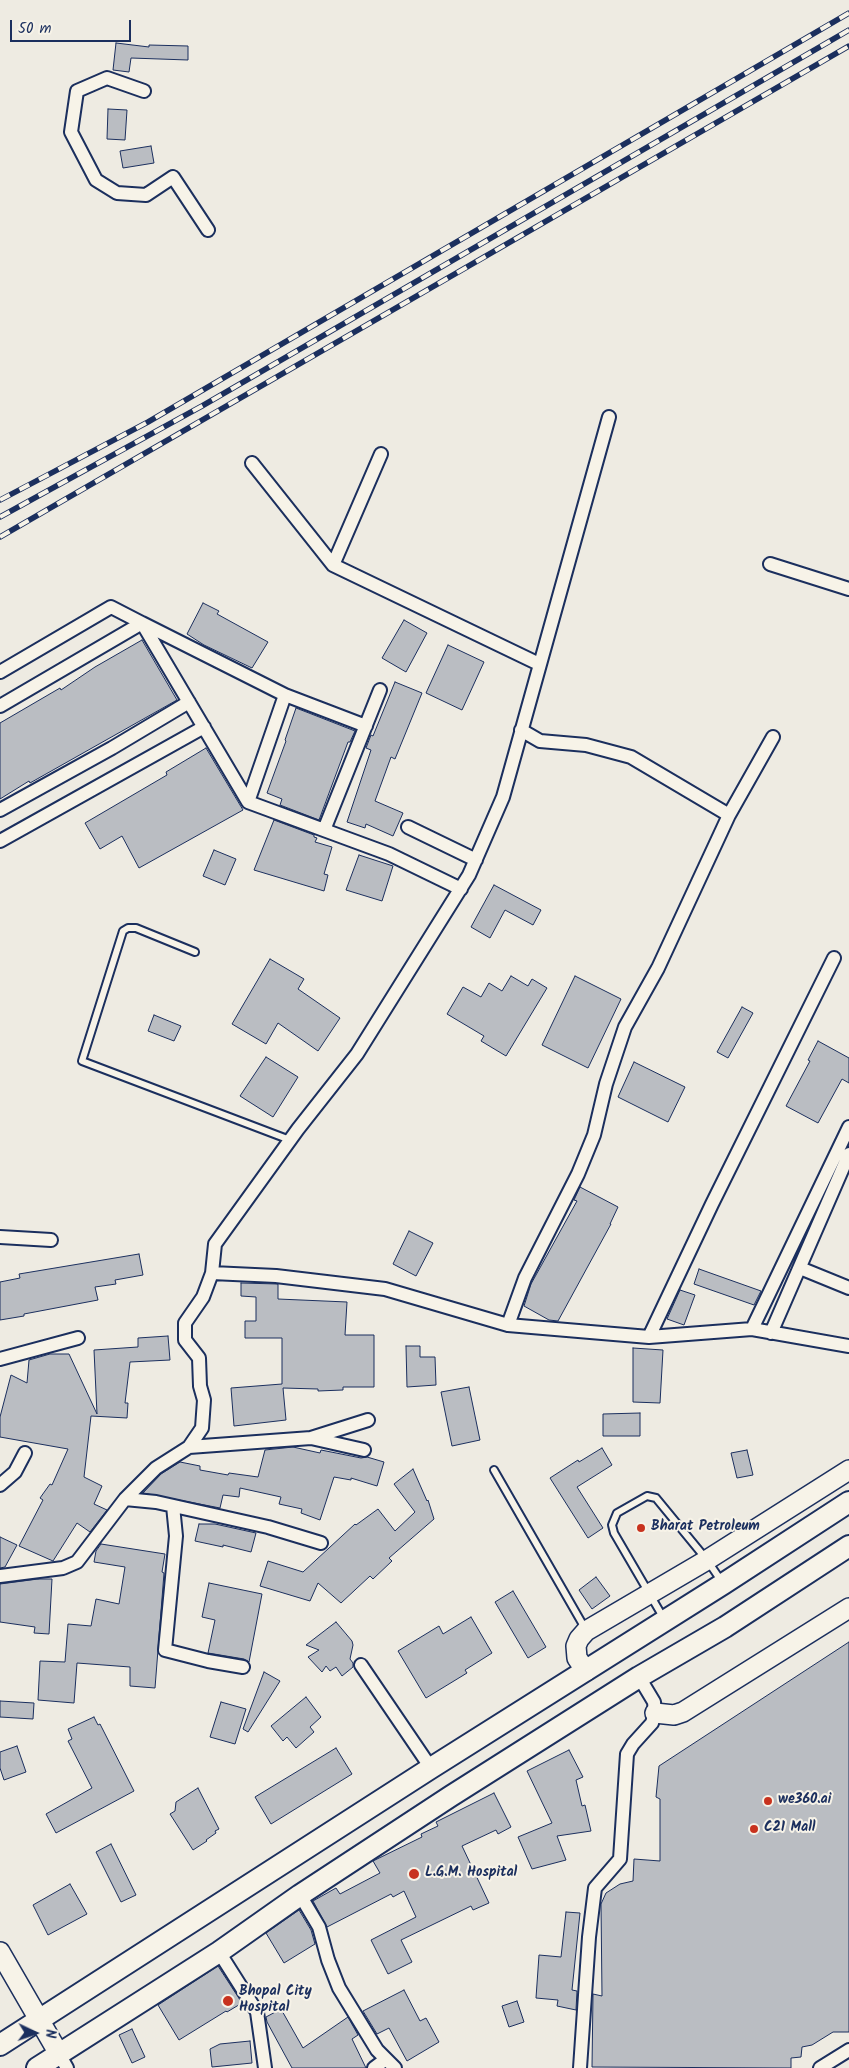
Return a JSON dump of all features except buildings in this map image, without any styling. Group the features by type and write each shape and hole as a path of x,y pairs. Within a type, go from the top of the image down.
{"main road":[{"path":"0,2045 430,1768 586,1671 849,1502"},
{"path":"37,2068 63,2061 300,1896 451,1796 639,1677 725,1627 849,1546"}],"street":[{"path":"144,91 107,78 77,91 71,132 96,180 117,193 146,195 173,177 208,230"},
{"path":"0,1576 63,1568 77,1562 125,1499 156,1468 189,1447 202,1428 204,1400 200,1386 199,1358 186,1340 185,1323 203,1297 212,1274 215,1244 290,1140 357,1054 461,889 476,860 503,796 609,417"},
{"path":"333,565 381,454"},
{"path":"252,463 333,565 539,664"},
{"path":"770,564 849,589"},
{"path":"0,672 111,607 285,695 366,726"},
{"path":"142,623 248,802 389,854 461,889"},
{"path":"0,706 142,623"},
{"path":"324,830 380,690"},
{"path":"248,802 285,695"},
{"path":"0,810 112,748 189,702"},
{"path":"0,841 204,727"},
{"path":"521,730 540,741 586,745 631,757 729,815"},
{"path":"508,1325 526,1278 578,1174 594,1135 606,1084 625,1027 658,968 729,815 773,737"},
{"path":"408,827 476,860"},
{"path":"649,1337 712,1204 834,958"},
{"path":"752,1329 849,1126"},
{"path":"771,1333 849,1154"},
{"path":"0,1238 51,1240"},
{"path":"800,1268 849,1288"},
{"path":"212,1274 276,1276 384,1288 508,1325 649,1337 752,1329 849,1346"},
{"path":"0,1359 78,1338"},
{"path":"189,1447 311,1438 368,1420"},
{"path":"311,1438 364,1450"},
{"path":"0,1485 15,1472 25,1453"},
{"path":"586,1671 577,1658 576,1646 579,1638 586,1631 707,1560 849,1470"},
{"path":"125,1499 156,1502 268,1527 321,1543"},
{"path":"173,1506 176,1536 165,1650 208,1661 243,1667"},
{"path":"655,1713 674,1716 683,1712 849,1608"},
{"path":"361,1665 430,1768"},
{"path":"580,2068 594,1888 620,1859 628,1754 632,1744 652,1723 655,1713 654,1702 639,1677"},
{"path":"300,1896 319,1927 328,1960 339,1988 377,2050 391,2064"},
{"path":"0,1952 63,2061"},
{"path":"219,1952 257,2012 265,2068"},
{"path":"820,2068 849,2050"},
{"path":"374,2068 391,2064"}],"lane":[{"path":"195,952 136,928 128,928 122,931 82,1061 290,1140"},
{"path":"494,1470 586,1631"},
{"path":"665,1620 614,1533 612,1525 617,1514 648,1496 656,1498 707,1560 723,1584"}],"railway":[{"path":"0,500 148,422 849,13"},
{"path":"0,517 202,406 849,30"},
{"path":"0,537 849,46"}],"place":[{"name":"Bharat Petroleum","path":"641,1528"},
{"name":"we360.ai","path":"768,1801"},
{"name":"C21 Mall","path":"754,1829"},
{"name":"L.G.M. Hospital","path":"414,1874"},
{"name":"Bhopal City Hospital","path":"228,2001"}]}
